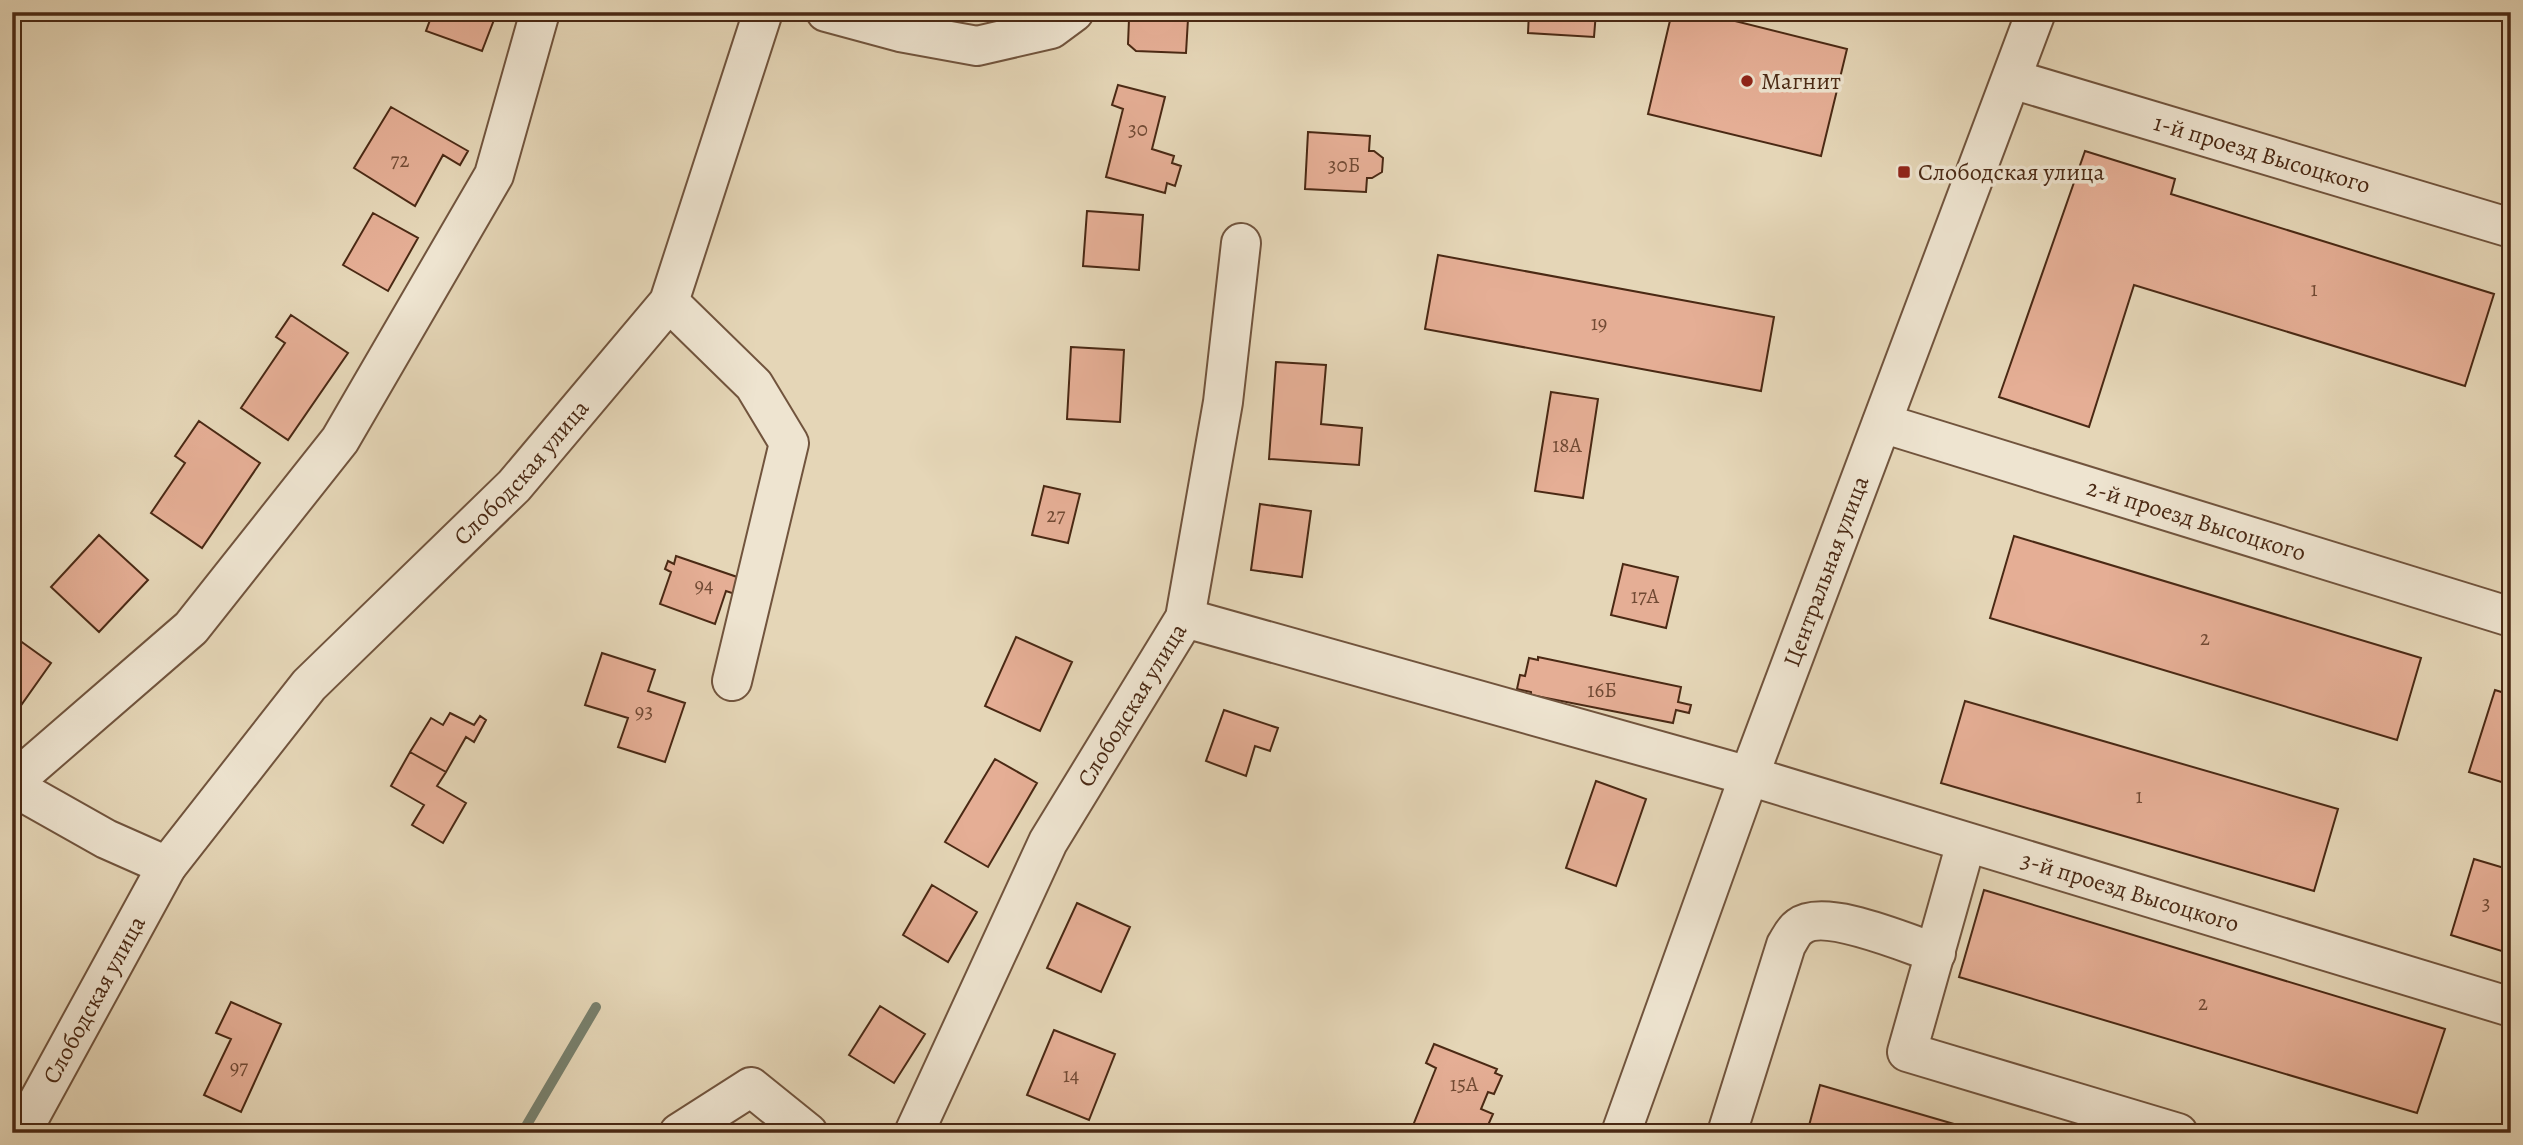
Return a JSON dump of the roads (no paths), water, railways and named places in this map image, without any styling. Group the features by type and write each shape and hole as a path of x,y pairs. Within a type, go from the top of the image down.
{"street":[{"path":"167,866 106,839 12,785 191,628 340,440 494,175 540,12"},
{"name":"Слободская улица","path":"21,1133 167,866 309,685 514,486 669,302 763,12"},
{"path":"826,12 900,32 977,46 1051,29 1074,12"},
{"name":"Центральная улица","path":"1621,1133 1749,776 2036,12"},
{"name":"1-й проезд Высоцкого","path":"2012,79 2511,229"},
{"name":"Слободская улица","path":"914,1133 1048,842 1185,618 1223,402 1241,243"},
{"path":"669,302 754,386 789,443 732,681"},
{"name":"2-й проезд Высоцкого","path":"1881,423 2511,617"},
{"name":"3-й проезд Высоцкого","path":"1185,618 1749,776 2511,1007"},
{"path":"1966,843 1907,1052 2178,1133"},
{"path":"1727,1133 1786,945 1798,927 1824,920 1860,928 1936,953"},
{"path":"679,1133 751,1087 808,1133"}],"waterway":[{"path":"522,1133 596,1007"}],"place":[{"name":"Магнит","path":"1747,81"},
{"name":"Слободская улица","path":"1904,172"}]}
